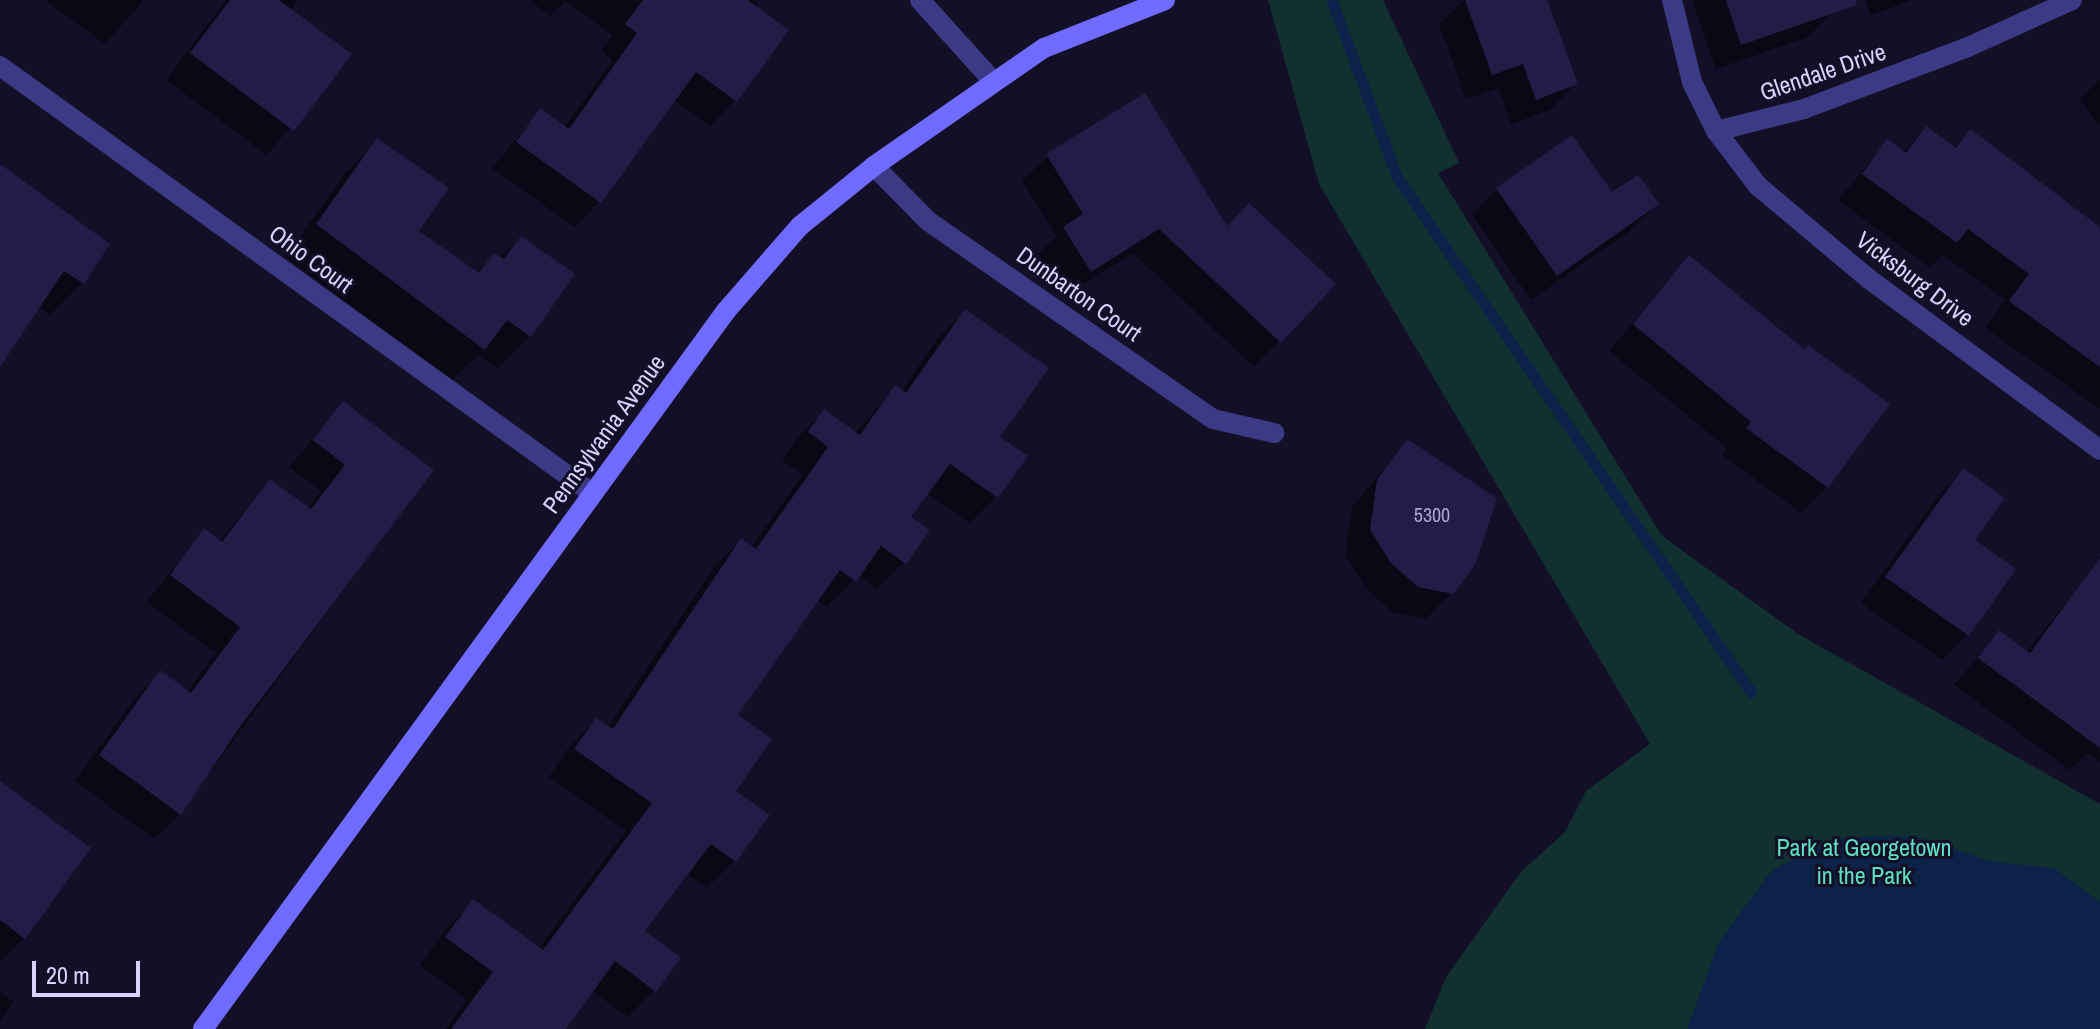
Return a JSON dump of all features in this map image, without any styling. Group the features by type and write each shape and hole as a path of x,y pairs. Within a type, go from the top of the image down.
{"street":[{"path":"920,0 993,81"},
{"name":"Pennsylvania Avenue","path":"203,1029 726,311 800,226 874,166 1044,48 1165,0"},
{"path":"1672,0 1692,82 1716,131"},
{"name":"Glendale Drive","path":"1716,131 1804,109 1968,47 2072,0"},
{"name":"Ohio Court","path":"0,66 592,493"},
{"name":"Vicksburg Drive","path":"1716,131 1758,186 1869,279 2100,450"},
{"name":"Dunbarton Court","path":"874,166 928,221 1213,419 1274,433"}],"green space":[{"name":"Park at Georgetown in the Park","path":"1268,0 1383,0 1459,163 1438,173 1662,536 1798,634 2100,804 2100,1029 1425,1029 1446,977 1520,873 1565,832 1586,791 1650,744 1319,184"}],"water":[{"path":"1890,836 1929,839 1988,861 2054,868 2100,902 2100,1029 1687,1029 1719,942 1772,870 1838,838"}],"building":[{"path":"230,0 279,0 352,54 294,131 190,53"},
{"path":"643,0 748,0 789,30 737,102 696,72 601,203 516,142 540,108 569,129 637,33 625,24"},
{"path":"1465,0 1547,0 1578,84 1536,100 1523,64 1492,75"},
{"path":"1726,0 1856,0 1857,5 1741,45"},
{"path":"1145,93 1227,226 1249,203 1336,284 1281,343 1159,229 1091,272 1063,227 1083,214 1046,154"},
{"path":"1926,126 1956,148 1970,129 2100,227 2100,367 2009,301 2029,274 1968,229 1957,243 1862,174 1887,139 1906,153"},
{"path":"1572,135 1612,192 1638,175 1659,204 1557,276 1496,188"},
{"path":"377,138 449,188 419,231 479,273 494,253 504,259 521,236 575,274 531,337 507,320 485,350 316,224"},
{"path":"0,164 110,244 84,284 64,271 0,367"},
{"path":"1689,255 1805,350 1808,345 1890,404 1828,488 1746,428 1751,422 1633,324"},
{"path":"965,309 1049,368 1000,437 1028,456 998,498 950,464 911,517 930,530 906,564 881,546 856,582 840,570 738,715 772,739 736,791 770,815 736,862 711,844 645,931 681,958 656,992 615,961 566,1029 451,1029 493,972 445,937 473,899 543,950 652,803 574,749 596,718 613,729 741,538 756,549 828,447 808,432 824,409 860,435 895,385 906,393"},
{"path":"343,401 434,470 239,728 181,815 99,755 160,670 191,693 240,627 170,575 204,528 222,542 270,479 311,509 345,465 313,440"},
{"path":"1407,439 1497,498 1475,565 1453,594 1418,587 1391,563 1370,530 1377,480"},
{"path":"1963,468 2005,498 1975,540 2016,569 1969,636 1885,577"},
{"path":"2100,558 2100,748 1978,658 1999,630 2030,653"},
{"path":"0,781 91,848 25,939 0,920"}],"waterway":[{"path":"1332,1 1397,177 1751,692"}]}
